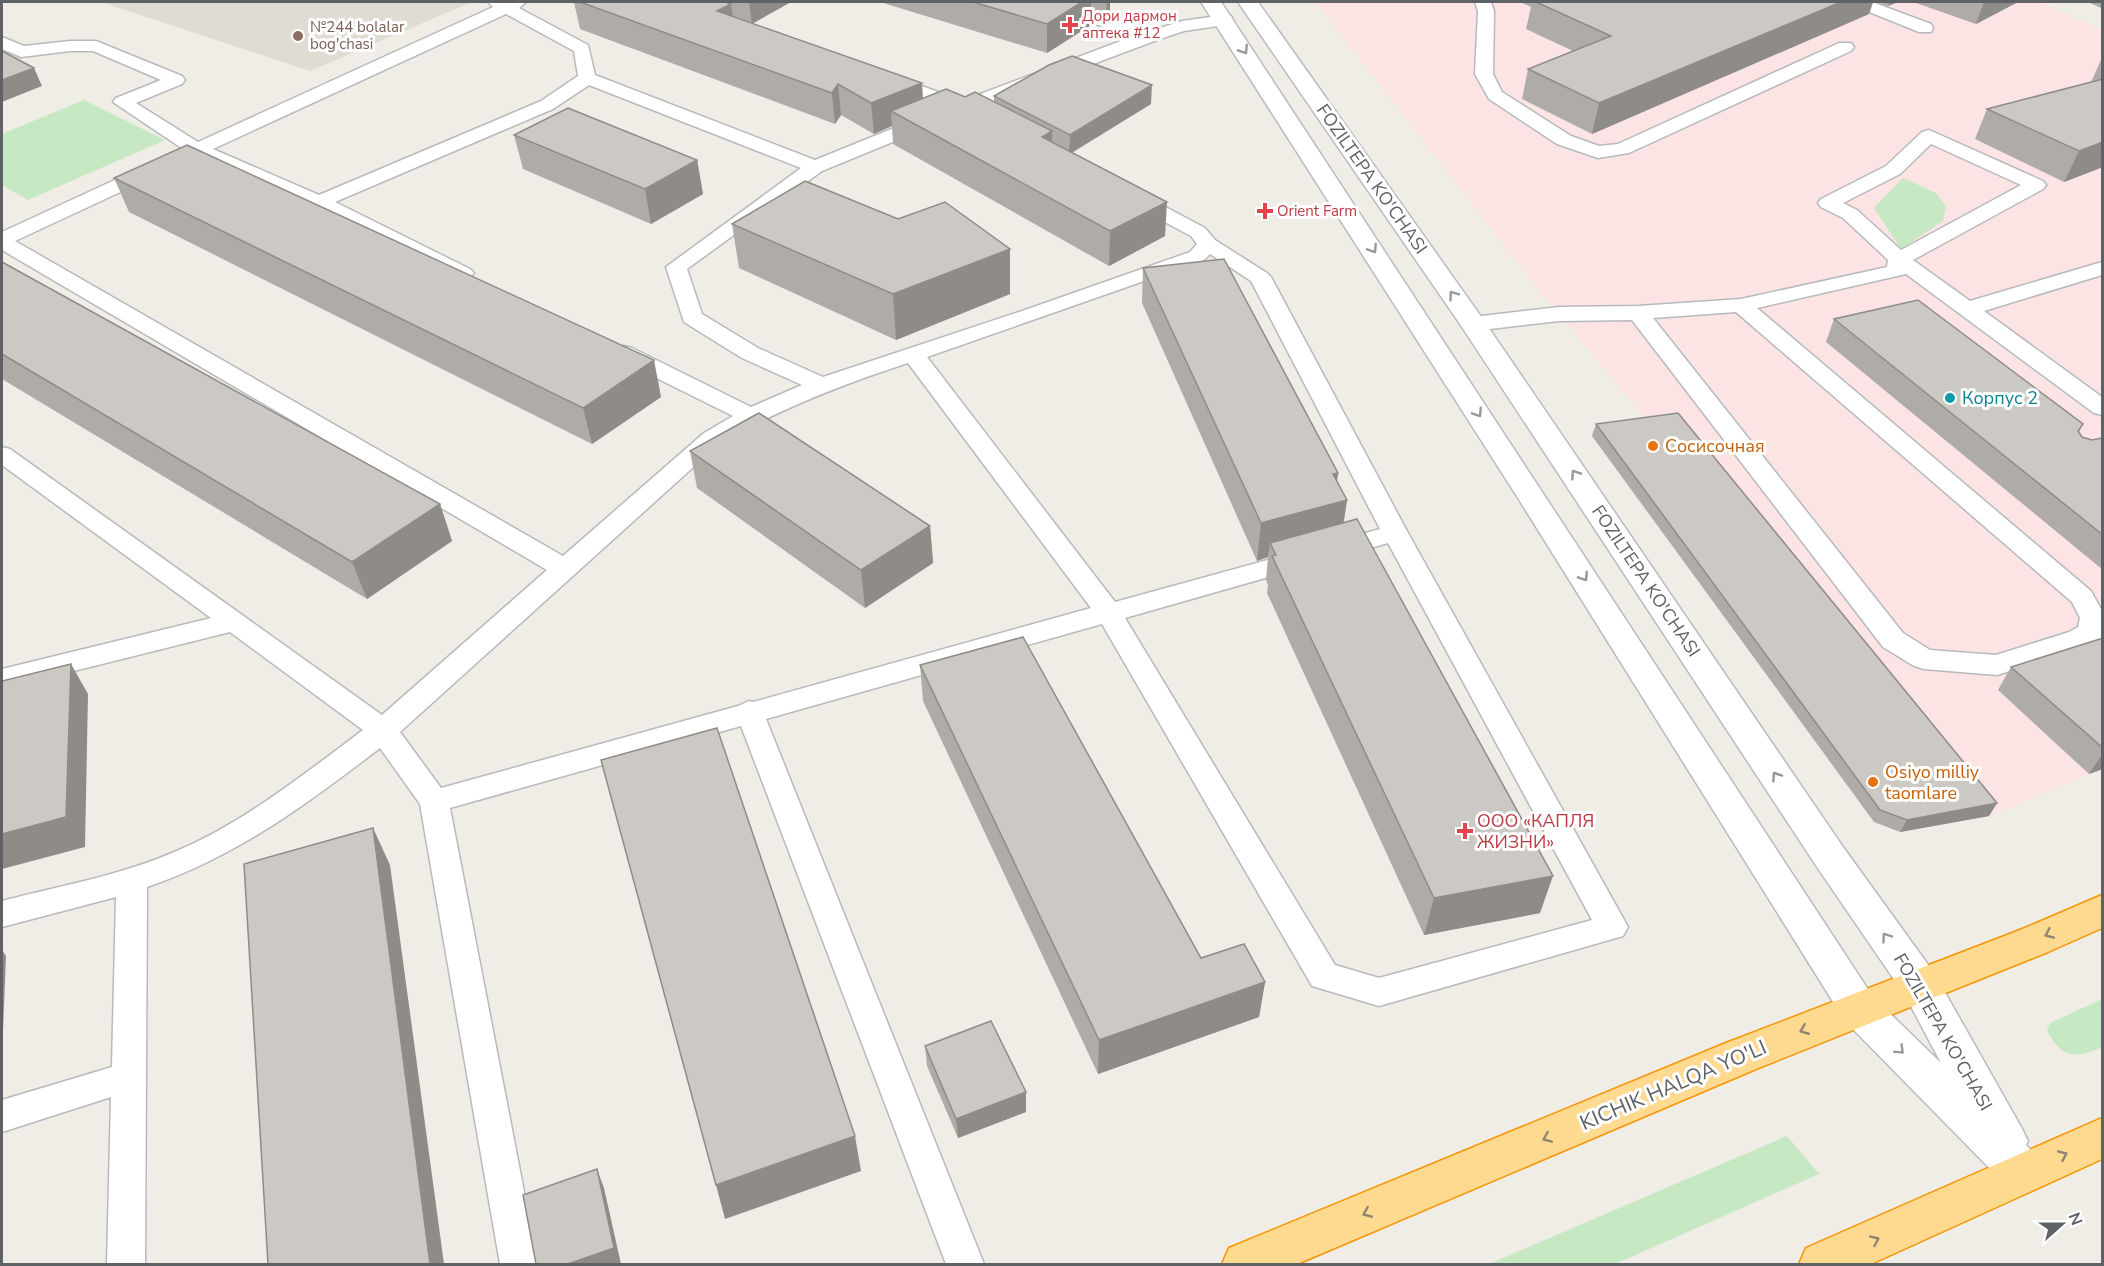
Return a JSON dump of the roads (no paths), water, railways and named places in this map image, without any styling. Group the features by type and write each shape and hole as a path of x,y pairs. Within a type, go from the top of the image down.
{"highway":[{"name":"KICHIK HALQA YO'LI","path":"1245,1264 1741,1056 2034,941 2103,911"},
{"path":"1822,1264 2103,1138"}],"main road":[{"name":"FOZILTEPA KO'CHASI","path":"1248,2 1473,324 1830,857 1920,985 2024,1173"},
{"name":"FOZILTEPA KO'CHASI","path":"1218,11 1552,527 1859,1009 2024,1173"}],"lane":[{"path":"1040,2 1151,36"},
{"path":"1484,2 1486,11 1484,74 1495,95 1564,140 1598,152 1622,149 1845,47"},
{"path":"1858,2 1925,28"},
{"path":"2,241 507,3 582,49 587,78"},
{"path":"820,384 750,353 692,317 676,267 815,167 962,107 1218,11"},
{"path":"2,42 21,52 69,45 96,46 176,80 122,102 197,149 319,202 476,280"},
{"path":"872,74 962,107 982,118"},
{"path":"587,78 815,167"},
{"path":"319,202 548,105 587,78"},
{"path":"1899,259 2036,185 1929,136 1893,170 1828,203 1850,214 1899,259 2103,408"},
{"path":"913,354 1108,612 1324,976 1379,992 1612,927 1395,533 1260,277 1208,244 1198,232 1115,188"},
{"path":"2,241 566,569"},
{"path":"2,914 132,879 204,852 262,820 383,730 712,438 749,415 820,384 1197,256 1208,244"},
{"path":"1473,324 1559,314 1638,313 1741,305 1897,271 1899,259"},
{"path":"1967,309 2103,268"},
{"path":"1638,313 1893,640 1924,659 1997,665 2079,639 2091,632 2093,618 2082,597 1741,305"},
{"path":"602,342 749,415"},
{"path":"2,454 383,730 434,801 519,1264"},
{"path":"434,801 749,711 1395,533"},
{"path":"2,680 234,622"},
{"path":"749,711 965,1264"},
{"path":"124,1264 132,879"},
{"path":"2,1116 129,1077"}],"place":[{"name":"Дори дармон аптека #12","path":"1070,25"},
{"name":"№244 bolalar bog'chasi","path":"298,36"},
{"name":"Orient Farm","path":"1265,211"},
{"name":"Корпус 2","path":"1950,398"},
{"name":"Сосисочная","path":"1653,446"},
{"name":"Osiyo milliy taomlare","path":"1873,782"},
{"name":"ООО «КАПЛЯ ЖИЗНИ»","path":"1465,831"}]}
